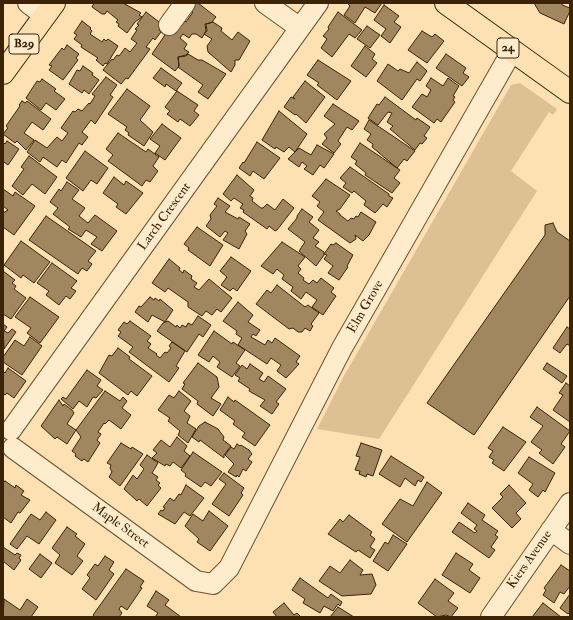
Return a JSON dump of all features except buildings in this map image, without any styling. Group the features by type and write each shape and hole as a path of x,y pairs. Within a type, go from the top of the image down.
{"main road":[{"name":"24","path":"446,3 569,90"},
{"name":"B29","path":"3,73 50,9"}],"street":[{"path":"28,3 50,9"},
{"path":"169,25 185,3"},
{"path":"265,3 300,28"},
{"name":"Larch Crescent","path":"7,440 318,3"},
{"name":"Elm Grove","path":"229,568 342,348 512,51"},
{"name":"Maple Street","path":"7,440 196,581 213,584 229,568"},
{"name":"Kiers Avenue","path":"490,617 570,503"},
{"path":"551,530 570,544"}],"shaded area":[{"path":"520,83 557,109 553,115 549,112 511,171 537,191 379,439 317,429 345,374 511,85"}]}
